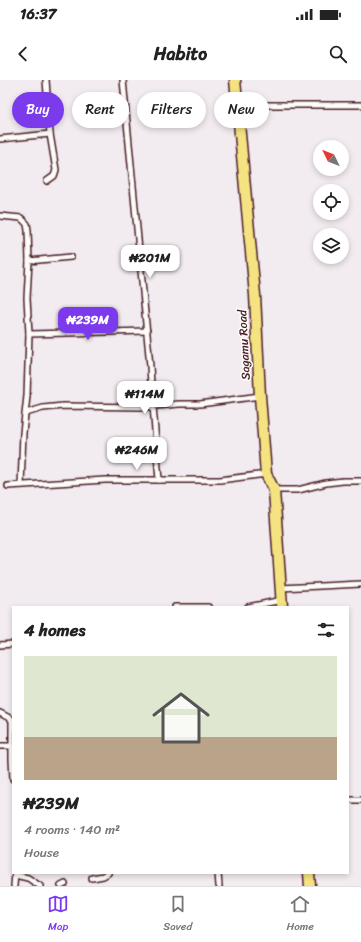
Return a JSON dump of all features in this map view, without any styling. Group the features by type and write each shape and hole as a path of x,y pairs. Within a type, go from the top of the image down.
{"highway":[{"name":"Sagamu Road","path":"235,80 236,92"},
{"name":"Sagamu Road","path":"239,128 255,295 260,396 266,474 274,490 282,604"},
{"path":"309,874 310,886"}],"street":[{"path":"46,80 50,134 56,170 54,176 47,181"},
{"path":"123,80 147,331 152,402 154,406 159,480"},
{"path":"269,105 361,104"},
{"path":"0,139 50,134"},
{"path":"0,216 21,218 27,224 29,261 27,298 29,334 21,485"},
{"path":"29,261 71,257"},
{"path":"29,334 147,331"},
{"path":"26,413 43,408 63,406 143,407 200,404 260,396"},
{"path":"8,486 105,480 220,480 266,474"},
{"path":"274,490 298,490 326,483 361,481"},
{"path":"280,588 361,584"},
{"path":"259,606 282,604"},
{"path":"0,645 12,644"},
{"path":"0,713 12,719"},
{"path":"0,746 12,746"},
{"path":"349,800 361,800"},
{"path":"14,886 14,874 28,878 40,886"},
{"path":"92,878 106,874"},
{"path":"218,874 219,886"}]}
